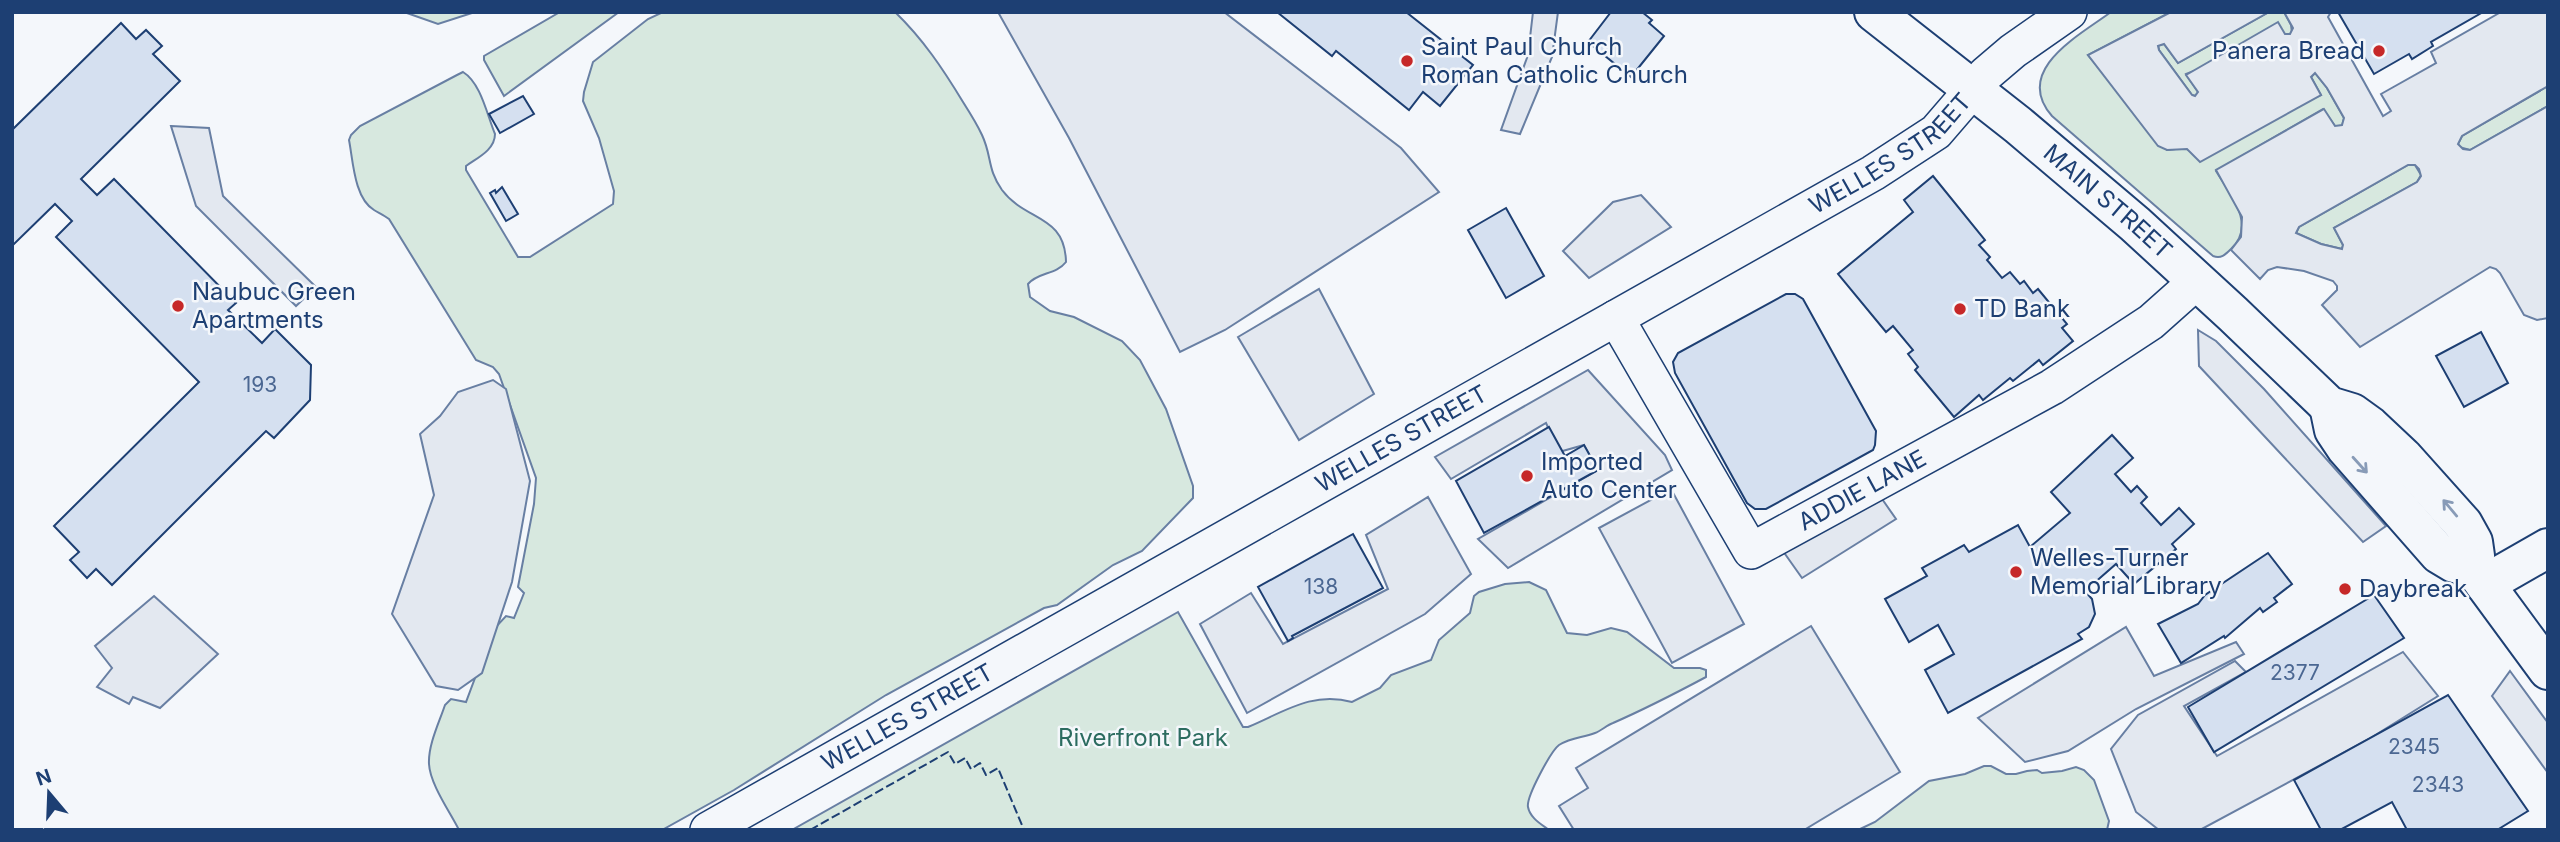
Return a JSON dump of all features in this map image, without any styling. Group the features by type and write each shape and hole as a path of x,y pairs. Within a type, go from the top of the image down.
{"main road":[{"name":"MAIN STREET","path":"1874,12 2135,224 2329,406 2341,408 2362,419 2434,489 2469,533 2479,576 2548,670"},
{"path":"2479,576 2548,548"}],"street":[{"name":"WELLES STREET","path":"708,830 1842,191 1936,132 1998,63 2069,12"},
{"name":"ADDIE LANE","path":"1616,318 1751,551 2052,387 2151,322 2197,281"}],"green space":[{"path":"404,12 475,12 438,24"},
{"path":"560,12 619,12 504,96 484,56"},
{"path":"663,12 895,12 932,55 973,118 985,143 994,176 1002,190 1059,235 1066,262 1032,280 1028,284 1030,297 1050,311 1074,317 1122,341 1140,360 1166,409 1193,486 1193,498 1142,551 1113,565 1057,605 1044,608 886,695 734,790 662,830 459,830 430,772 430,749 445,705 451,699 466,702 493,630 506,616 514,618 524,593 518,587 534,504 536,478 499,374 493,367 476,360 389,219 374,210 362,197 349,140 360,126 463,72 479,91 495,134 489,149 466,166 466,170 518,257 530,257 613,204 614,191 599,138 583,101 584,92 593,62 648,19"},
{"path":"2111,12 2171,12 2088,55 2167,150 2185,148 2190,151 2321,95 2311,77 2315,73 2344,118 2342,126 2335,126 2323,109 2216,171 2234,199 2242,230 2238,240 2223,256 2213,256 2052,116 2042,99 2040,84 2045,69 2055,55"},
{"path":"2269,12 2284,12 2292,33 2186,74 2198,92 2195,96 2159,50 2158,45 2164,44 2178,63"},
{"path":"2548,86 2548,106 2470,150 2459,147 2462,136"},
{"path":"2408,165 2415,165 2421,175 2417,182 2334,228 2343,245 2342,249 2321,244 2296,233 2299,227"},
{"name":"Riverfront Park","path":"1529,582 1546,590 1567,633 1587,635 1611,628 1627,632 1674,668 1706,670 1706,677 1672,695 1597,732 1559,745 1550,756 1528,802 1531,814 1549,830 792,830 1178,612 1243,727 1248,727 1311,701 1338,699 1352,702 1380,688 1391,675 1431,660 1439,640 1470,613 1474,596 1479,592 1505,584"},
{"path":"1991,766 2006,774 2037,770 2042,773 2062,771 2076,767 2084,770 2094,780 2109,821 2107,830 1858,830 1875,822 1929,781 1965,774"}],"shaded area":[{"path":"998,12 1224,12 1401,148 1439,192 1225,330 1180,352 1069,138"},
{"path":"1533,12 1558,12 1552,57 1520,134 1501,130 1528,55"},
{"path":"2171,12 2269,12 2178,63 2164,44 2158,46 2195,96 2198,92 2186,75 2278,22 2285,34 2290,34 2293,28 2284,12 2331,12 2328,17 2383,116 2391,111 2381,94 2436,63 2431,52 2501,12 2548,12 2548,86 2462,136 2458,144 2463,149 2470,150 2548,106 2548,318 2537,320 2524,315 2500,273 2490,267 2360,347 2322,305 2337,290 2333,281 2304,271 2277,267 2268,270 2260,279 2231,250 2241,237 2242,217 2216,170 2324,109 2335,126 2342,125 2344,118 2315,73 2311,77 2321,95 2200,162 2187,149 2167,150 2158,146 2088,55","holes":["2408,165 2415,165 2421,176 2417,182 2334,228 2343,245 2342,249 2321,244 2296,233 2299,227"]},
{"path":"171,126 209,128 223,196 316,287 296,306 196,206"},
{"path":"1641,195 1671,227 1589,278 1563,251 1613,202"},
{"path":"1319,289 1374,394 1299,440 1238,337"},
{"path":"2198,330 2216,341 2264,389 2386,526 2363,542 2199,366"},
{"path":"1588,370 1665,455 1672,470 1508,568 1478,539 1598,470 1584,445 1559,452 1546,423 1451,479 1435,457"},
{"path":"493,380 506,389 530,481 512,582 482,673 458,690 436,686 392,614 434,495 420,434 440,416 458,392"},
{"path":"1671,489 1744,624 1672,663 1599,528"},
{"path":"1880,496 1896,519 1802,578 1778,544"},
{"path":"1428,497 1471,574 1425,614 1247,713 1200,624 1251,593 1283,644 1388,589 1366,535"},
{"path":"154,596 218,654 160,708 133,697 129,704 97,687 112,668 95,646"},
{"path":"1811,626 1900,772 1804,830 1574,830 1559,806 1588,788 1576,768"},
{"path":"2126,627 2154,676 2236,642 2244,654 2136,709 2068,751 2025,762 1978,718"},
{"path":"2403,652 2438,696 2369,739 2200,830 2159,830 2136,812 2111,749 2138,715 2235,661 2246,672 2184,706 2217,756"},
{"path":"2510,671 2548,723 2548,773 2492,696"}],"building":[{"name":"Saint Paul Church Roman Catholic Church","path":"1277,12 1406,12 1473,65 1440,106 1423,92 1409,110 1336,51 1332,56"},
{"path":"1611,12 1642,12 1652,20 1649,23 1664,36 1631,77 1588,42"},
{"path":"2338,12 2483,12 2431,42 2433,46 2412,59 2409,54 2374,74"},
{"name":"Naubuc Green Apartments","path":"121,23 136,39 146,30 162,46 153,54 180,81 81,179 97,195 114,179 236,303 228,310 262,343 275,329 311,365 310,400 274,438 266,431 112,585 96,569 87,578 70,560 79,552 54,526 199,382 56,237 72,221 55,204 12,246 12,130"},
{"path":"523,96 534,114 500,133 489,114"},
{"name":"TD Bank","path":"1933,176 1985,240 1979,245 1990,257 1987,260 2002,278 2010,272 2020,284 2024,281 2033,293 2038,289 2067,324 2062,328 2073,341 2043,365 2039,360 2013,381 2010,378 1983,400 1979,395 1954,417 1915,370 1918,367 1908,354 1913,350 1893,326 1886,332 1838,274 1913,212 1904,200"},
{"path":"502,187 518,214 506,221 490,193 495,190 496,193"},
{"path":"1506,208 1544,276 1506,298 1468,230"},
{"path":"1786,294 1795,294 1803,299 1876,431 1875,445 1873,450 1766,509 1755,509 1747,503 1675,373 1673,362 1678,353"},
{"path":"2481,332 2508,383 2464,407 2436,356"},
{"name":"Imported Auto Center","path":"1549,427 1565,456 1584,445 1598,470 1484,533 1456,481"},
{"name":"Welles-Turner Memorial Library","path":"2112,435 2133,458 2115,474 2131,492 2137,486 2147,497 2141,503 2161,525 2179,508 2194,524 2172,544 2176,549 2134,584 2116,564 2085,591 2092,599 2095,614 2089,627 2078,634 2082,639 1948,713 1925,670 1954,654 1938,625 1909,642 1885,599 1927,576 1922,568 1964,545 1969,552 2018,525 2030,547 2070,513 2051,492"},
{"path":"1353,534 1383,588 1292,636 1288,641 1258,587"},
{"path":"2268,553 2292,584 2274,598 2277,602 2263,612 2260,608 2225,638 2224,636 2181,663 2158,624 2198,604 2205,595"},
{"path":"2374,595 2404,638 2214,752 2188,707"},
{"path":"2448,695 2528,811 2497,830 2407,830 2392,802 2340,830 2321,830 2294,780"}],"fence":[{"path":"810,830 948,752 955,764 965,758 971,769 980,763 986,775 998,768 1024,830"}],"place":[{"name":"Panera Bread","path":"2379,51"},
{"name":"Saint Paul Church Roman Catholic Church","path":"1407,61"},
{"name":"Naubuc Green Apartments","path":"178,306"},
{"name":"TD Bank","path":"1960,309"},
{"name":"Imported Auto Center","path":"1527,476"},
{"name":"Welles-Turner Memorial Library","path":"2016,572"},
{"name":"Daybreak","path":"2345,589"}]}
